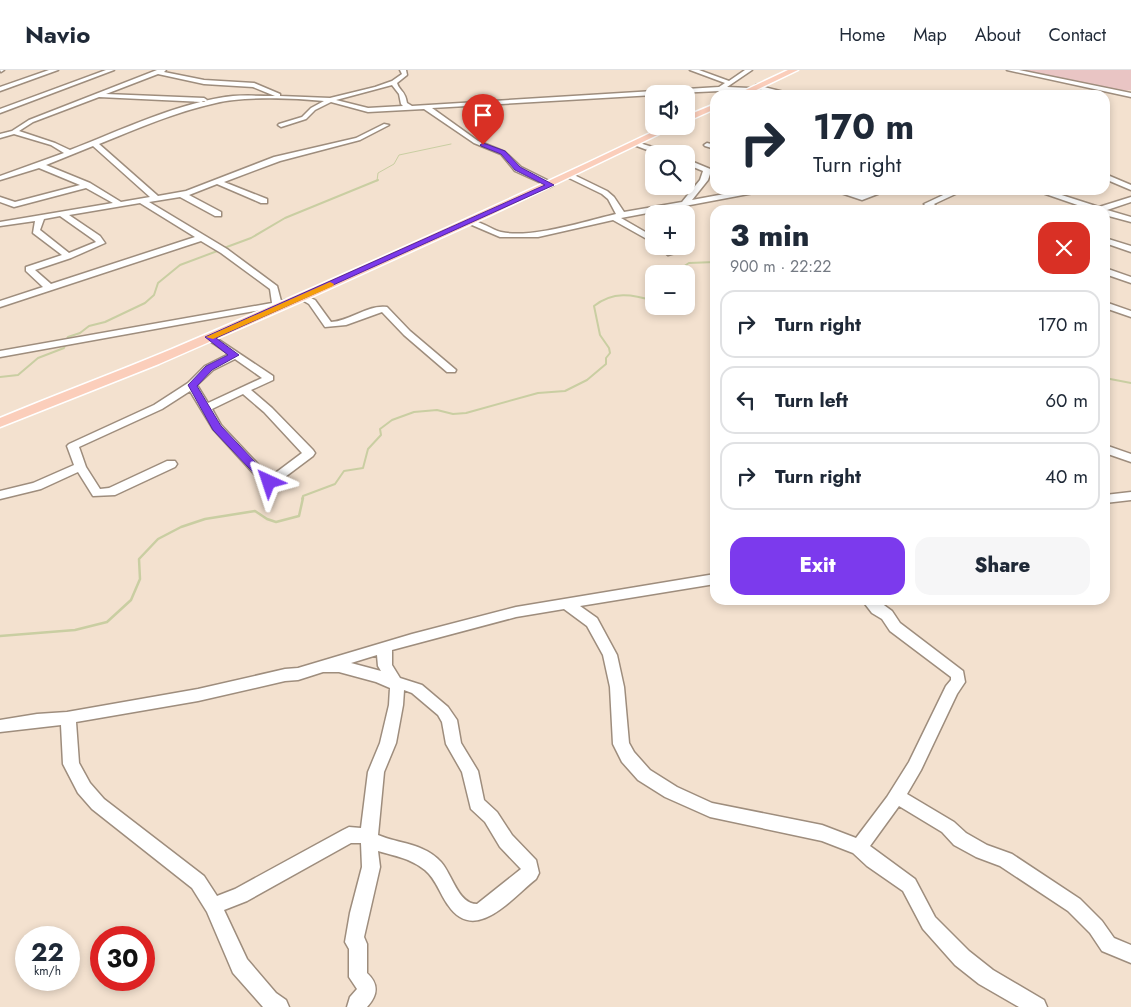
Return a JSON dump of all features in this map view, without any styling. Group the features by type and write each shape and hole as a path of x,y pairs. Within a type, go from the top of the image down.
{"main road":[{"path":"753,89 794,70"},
{"path":"695,115 710,108"},
{"path":"0,423 291,302 550,185 654,135"}],"street":[{"path":"2,87 55,70"},
{"path":"85,70 100,74"},
{"path":"0,111 110,70"},
{"path":"281,125 304,118 310,111 330,100 394,82 405,74 403,70"},
{"path":"693,70 710,72 730,83"},
{"path":"720,89 749,70"},
{"path":"1010,70 1107,90"},
{"path":"0,136 14,132 31,121 159,71 186,76 204,82 254,85 282,97"},
{"path":"205,74 222,82"},
{"path":"394,82 396,88 402,94 404,104 414,109"},
{"path":"2,87 21,92"},
{"path":"0,178 39,165 161,117 215,101 234,98 282,97 330,100 368,110 414,109 720,89 759,90"},
{"path":"1110,91 1131,95"},
{"path":"29,94 36,96"},
{"path":"97,95 215,101"},
{"path":"427,108 476,142 503,153 518,169 550,185"},
{"path":"0,224 181,194 277,159 358,139 386,125"},
{"path":"14,132 53,144 70,153"},
{"path":"94,144 156,198"},
{"path":"636,144 645,147"},
{"path":"39,165 87,185 120,204"},
{"path":"695,165 710,172"},
{"path":"685,203 710,173"},
{"path":"570,175 604,192 611,198 618,216 645,235"},
{"path":"1110,178 1131,188"},
{"path":"218,182 264,201"},
{"path":"1110,183 1120,183"},
{"path":"14,205 87,185"},
{"path":"181,194 218,214"},
{"path":"469,222 507,237 538,235 618,216 727,195"},
{"path":"852,195 862,198 870,195"},
{"path":"929,205 928,204 949,195"},
{"path":"1054,195 1084,205"},
{"path":"0,199 35,218"},
{"path":"1110,206 1131,199"},
{"path":"142,201 236,259 274,288 277,304"},
{"path":"50,288 29,269 101,243 97,238 62,214"},
{"path":"1110,214 1131,220"},
{"path":"35,218 36,230 48,242 68,256"},
{"path":"0,304 201,238"},
{"path":"1110,242 1131,249"},
{"path":"1110,273 1131,280"},
{"path":"302,297 312,302 328,325 339,326 384,308 407,333 451,370"},
{"path":"0,354 291,302"},
{"path":"1110,306 1131,314"},
{"path":"205,408 269,378 210,337"},
{"path":"171,464 111,492 97,493 80,467 73,446 158,406 192,385 209,368 235,355"},
{"path":"192,385 217,427 269,482 309,453 268,410 245,390"},
{"path":"1110,451 1131,458"},
{"path":"0,495 36,486 80,467"},
{"path":"1110,498 1131,496"},
{"path":"0,726 37,720 67,718 198,695 325,667 516,612 568,605 581,601 710,580"},
{"path":"568,605 592,622 610,655 617,687 622,744 628,757 644,775 671,792 710,810 822,833 859,848 909,885 929,923 962,958 986,977 1037,1007"},
{"path":"859,848 898,797 912,769 917,764 917,760 951,690 958,682 958,675 895,627 888,615 873,605"},
{"path":"357,1007 357,1004 366,994 367,986 358,977 358,944 354,942 359,912 371,868 372,796 376,772 388,743 396,705 396,684 385,666 384,656 386,648"},
{"path":"213,906 241,895 349,835 360,834 380,844 412,851 425,859 436,869 453,901 476,914 492,905 530,873 530,866 501,835 490,817 477,804 470,771 454,744 449,720 443,711 417,689 339,666 325,667"},
{"path":"67,718 70,729 71,764 84,788 98,804 198,882 213,906 240,966 269,1000 279,1007"},
{"path":"898,797 948,827 960,839 982,851 1006,860 1074,905 1108,944 1131,954"}],"shaded area":[{"path":"1023,70 1131,70 1131,90 1119,91"}],"waterway":[{"path":"377,180 378,173 394,164 399,155 451,144"},
{"path":"224,248 251,238 285,218 377,180"},
{"path":"66,340 68,337 80,333 89,326 105,322 145,303 154,295 158,283 180,265 220,250"},
{"path":"686,265 689,263 710,262"},
{"path":"302,499 303,496 335,484 344,471 363,468 368,449 381,435 380,429 392,420 414,412 437,410 453,414 466,413 538,393 565,391 587,380 606,364 606,358 610,353 609,348 600,335 594,306 608,298 623,295 645,299"},
{"path":"0,377 18,375 38,358 64,348 66,343"},
{"path":"1110,379 1131,383"},
{"path":"0,636 75,630 107,622 131,600 140,579 139,559 158,539 181,527 205,519 255,511 267,519 276,522 299,516 303,498"}],"slow traffic":[{"path":"210,337 330,284"}],"route":[{"path":"269,482 217,427 192,385 209,368 235,355 210,337 550,185 518,169 503,153 483,145"}]}
